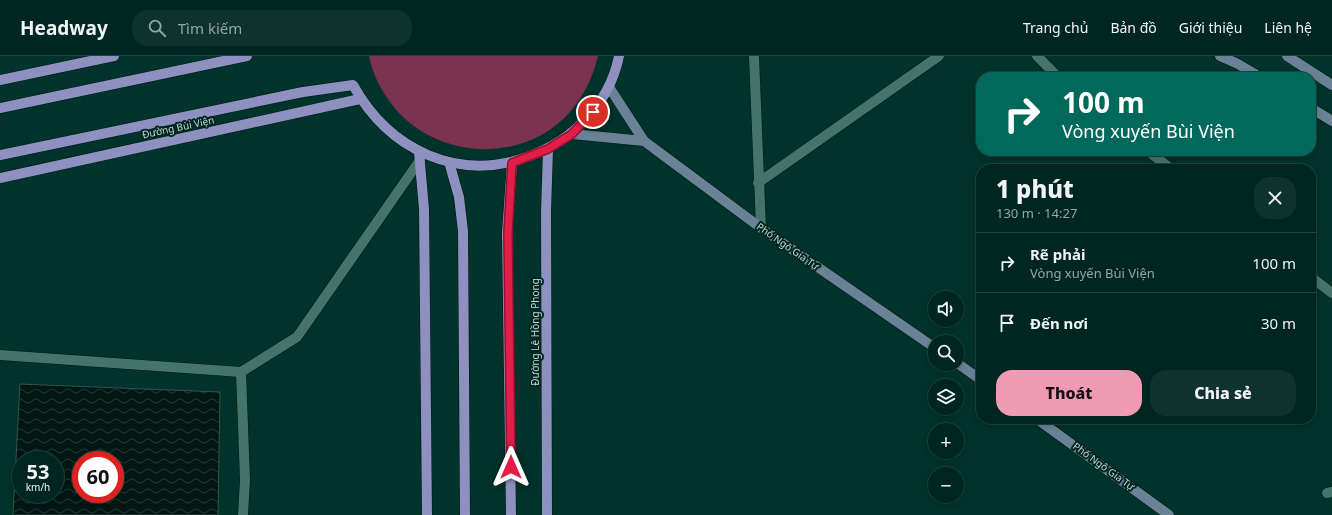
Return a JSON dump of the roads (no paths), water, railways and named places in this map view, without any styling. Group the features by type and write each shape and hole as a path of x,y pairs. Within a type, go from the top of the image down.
{"main road":[{"path":"0,80 114,56"},
{"path":"0,108 247,56"},
{"path":"360,99 376,120 419,156 470,166 491,166 512,163 548,149 572,134 593,112 609,87 619,56"},
{"path":"1220,56 1252,72"},
{"path":"1287,56 1312,72"},
{"path":"1316,75 1332,85"},
{"name":"Đường Bùi Viện","path":"0,155 303,92 353,85 360,99 0,178"},
{"path":"609,87 644,141"},
{"path":"1316,111 1332,121"},
{"path":"572,134 644,141"},
{"name":"Phố Ngô Gia Tự","path":"644,141 761,228 928,343"},
{"name":"Đường Lê Hồng Phong","path":"548,149 546,206 548,515"},
{"path":"419,156 424,209 427,515"},
{"path":"449,162 459,197 463,230 465,515"},
{"path":"511,515 508,233 512,163"},
{"path":"964,369 976,377"},
{"name":"Phố Ngô Gia Tự","path":"1044,424 1169,515"}],"lane":[{"path":"754,56 761,228"},
{"path":"758,183 939,56"},
{"path":"1037,56 1053,72"},
{"path":"0,355 241,372 297,337 419,156"},
{"path":"1154,156 1165,164"},
{"path":"1316,281 1332,293"},
{"path":"241,372 245,480 243,515"}],"water":[{"path":"20,384 220,392 218,515 13,515 14,503 64,503 64,451 16,451"}]}
